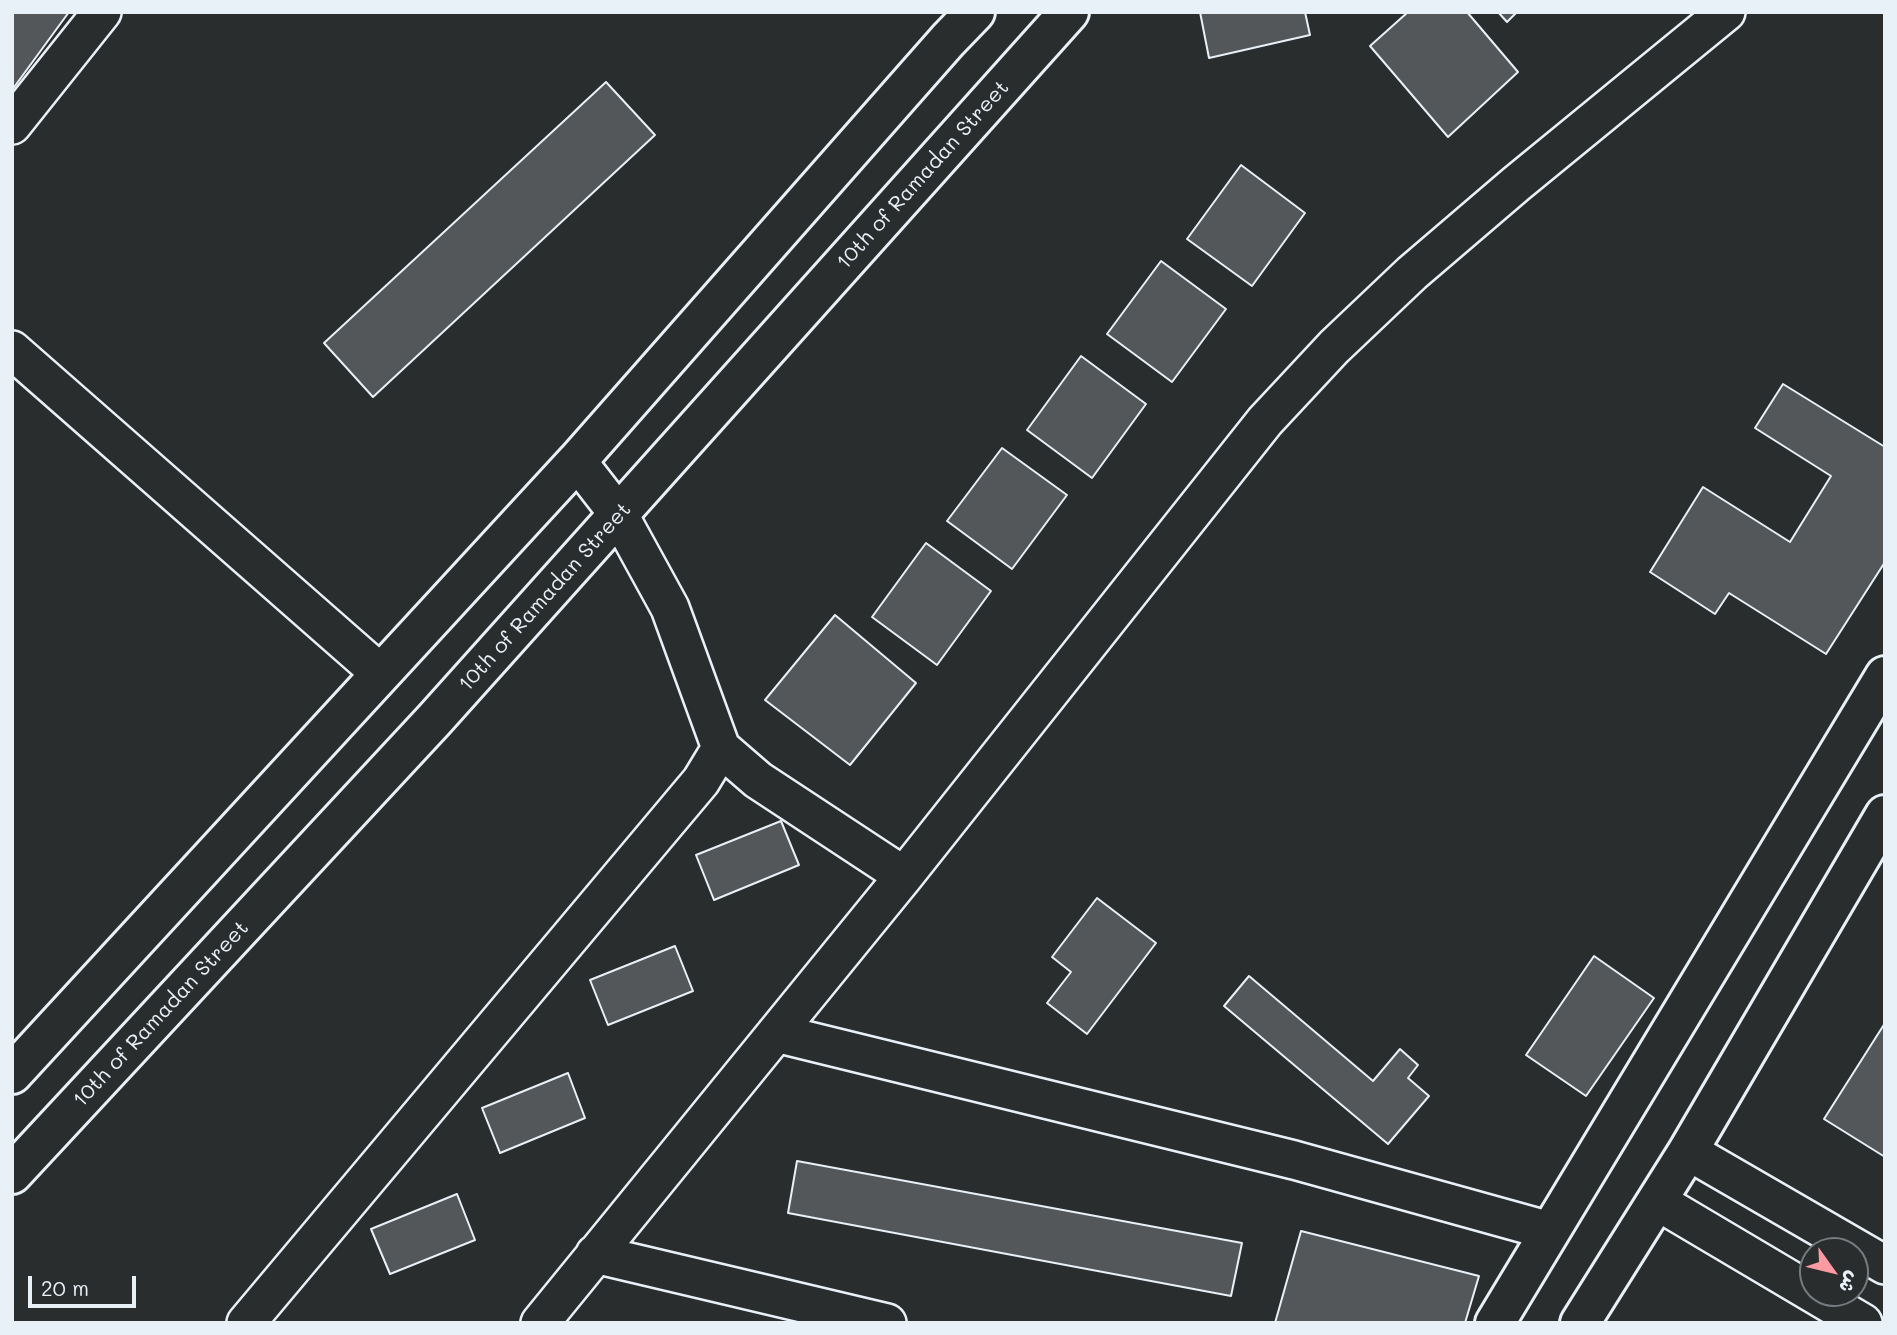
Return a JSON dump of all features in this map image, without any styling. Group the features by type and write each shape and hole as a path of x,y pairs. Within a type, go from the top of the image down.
{"main road":[{"path":"12,1074 578,461 975,12"},
{"name":"10th of Ramadan Street","path":"12,1174 434,720 1069,12"},
{"path":"1495,1323 1885,676"},
{"path":"1580,1323 1688,1151 1885,815"}],"street":[{"path":"12,125 102,12"},
{"path":"540,1323 904,876 1265,421 1334,347 1412,273 1726,12"},
{"path":"12,350 380,673"},
{"path":"578,461 619,515 670,608 721,748 758,780 904,876"},
{"path":"246,1323 701,781 721,748"},
{"path":"776,1033 1294,1160 1550,1231"},
{"path":"1688,1151 1885,1265"},
{"path":"1657,1201 1863,1323"},
{"path":"595,1254 887,1323"}],"building":[{"path":"12,12 69,12 12,90"},
{"path":"1200,12 1305,12 1310,35 1209,58"},
{"path":"1408,12 1467,12 1518,72 1448,137 1370,46"},
{"path":"1498,12 1517,12 1507,22"},
{"path":"606,82 655,135 373,397 324,343"},
{"path":"1241,165 1305,213 1252,286 1187,239"},
{"path":"1161,261 1226,309 1172,382 1107,334"},
{"path":"1081,356 1146,404 1092,478 1027,430"},
{"path":"1783,384 1885,447 1885,562 1826,654 1729,593 1715,614 1650,572 1703,487 1790,542 1831,476 1755,428"},
{"path":"1002,448 1067,495 1012,569 947,521"},
{"path":"926,543 991,591 937,665 872,617"},
{"path":"835,615 916,683 850,765 765,700"},
{"path":"781,821 799,865 714,900 696,855"},
{"path":"1097,898 1156,943 1087,1034 1047,1003 1071,972 1052,957"},
{"path":"675,946 693,991 608,1025 590,980"},
{"path":"1594,956 1654,998 1586,1096 1526,1055"},
{"path":"1249,976 1373,1081 1400,1049 1418,1065 1408,1078 1429,1096 1388,1144 1224,1006"},
{"path":"1885,1023 1885,1157 1824,1119"},
{"path":"568,1073 585,1118 500,1153 482,1108"},
{"path":"797,1161 1242,1243 1231,1296 788,1213"},
{"path":"457,1194 475,1240 390,1274 371,1229"},
{"path":"1301,1231 1479,1276 1465,1323 1275,1323"}]}
